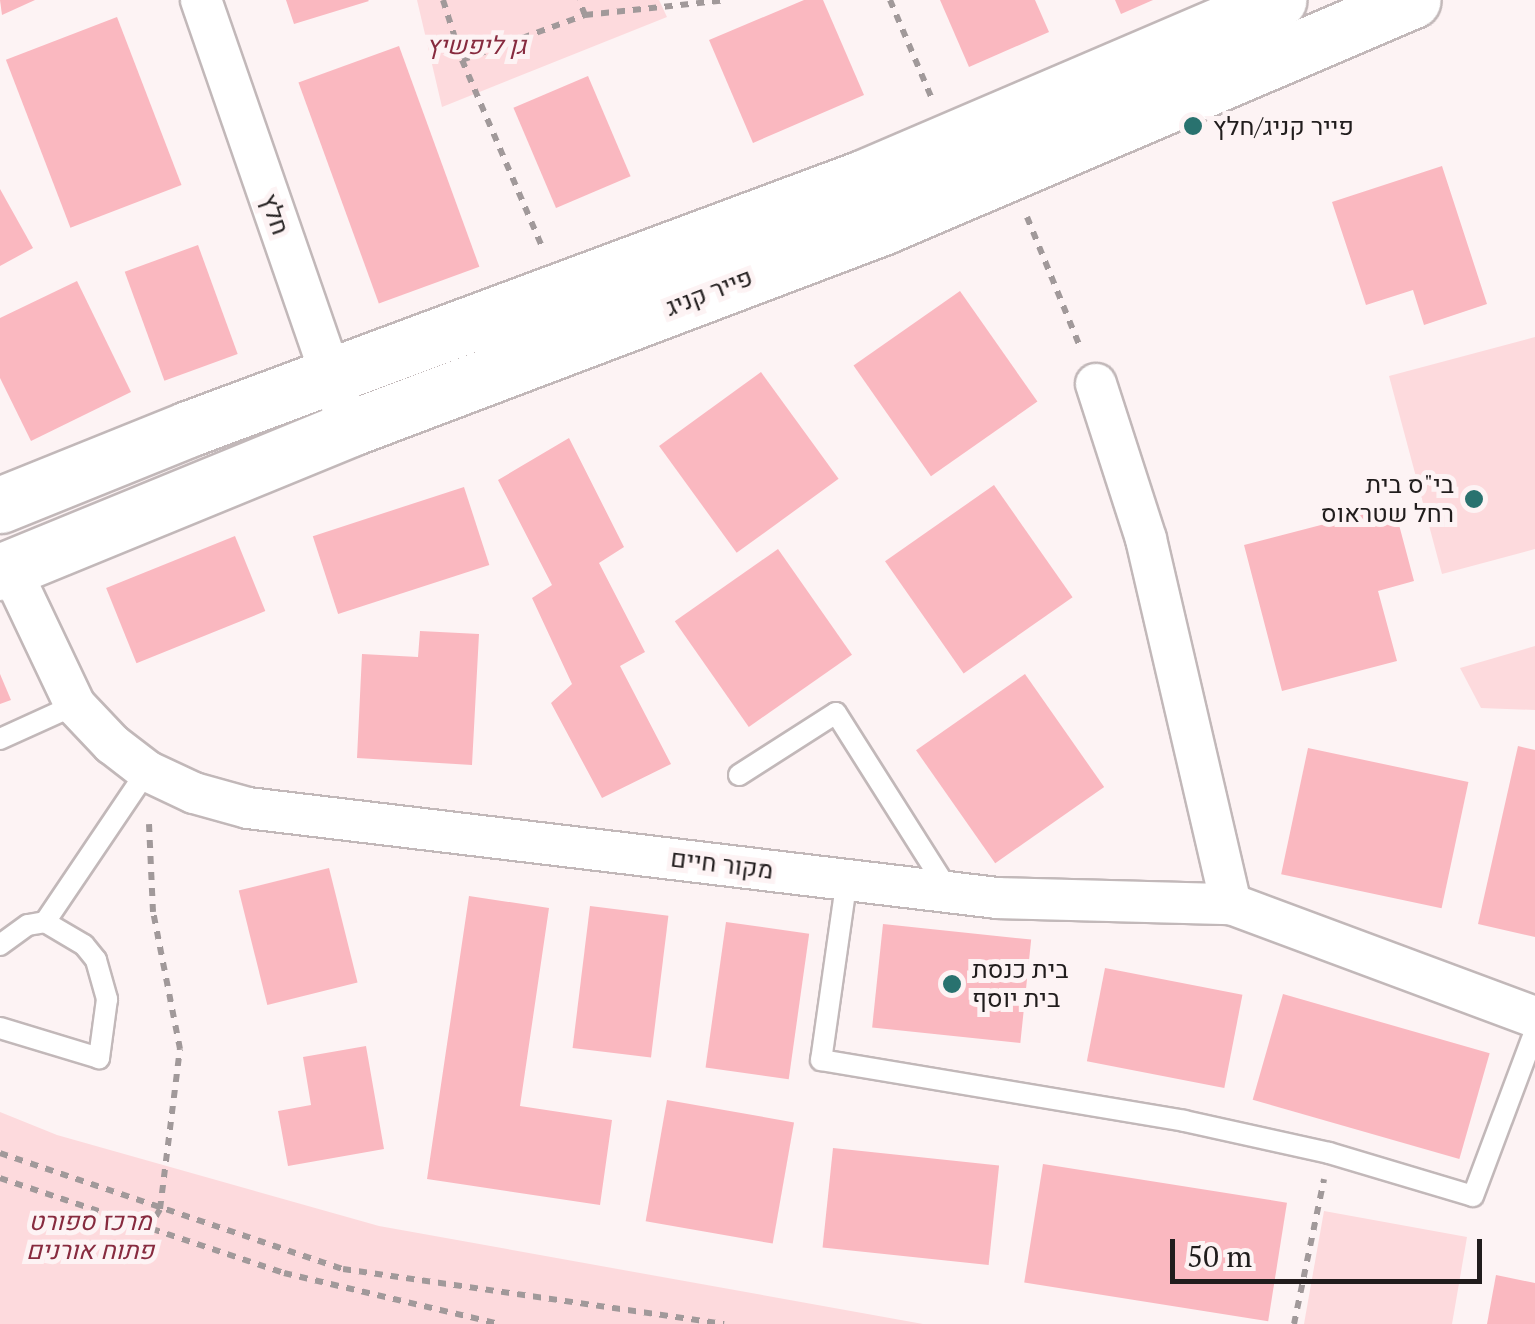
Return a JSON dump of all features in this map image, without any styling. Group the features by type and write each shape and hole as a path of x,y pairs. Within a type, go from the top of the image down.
{"street":[{"name":"חלץ","path":"200,0 341,403"},
{"name":"פייר קניג","path":"3,559 341,403 561,291 950,141 1278,0"},
{"name":"פייר קניג","path":"0,505 188,430 341,403 882,227 1414,0"},
{"path":"1096,384 1146,539 1230,904"},
{"name":"מקור חיים","path":"3,559 75,705 112,744 147,771 194,793 248,808 997,898 1230,904 1535,1017"}],"lane":[{"path":"0,739 75,705"},
{"path":"738,775 836,713 949,892"},
{"path":"45,922 147,771"},
{"path":"847,878 821,1060 1184,1121 1329,1153 1473,1196 1535,1031"},
{"path":"0,944 28,925 45,922 84,945 104,977 107,999 99,1058 0,1028"}],"path":[{"path":"443,0 462,60 561,291"},
{"path":"579,0 585,14"},
{"path":"462,60 585,14 727,0"},
{"path":"890,0 950,141"},
{"path":"1009,174 1096,384"},
{"path":"147,771 153,912 180,1049 160,1209 148,1230"},
{"path":"0,1153 342,1269 724,1324"},
{"path":"1294,1324 1329,1153"},
{"path":"0,1178 284,1273 499,1324"}],"green space":[{"name":"גן ליפשיץ","path":"417,0 659,0 667,17 442,107"},
{"name":"בי\"ס בית רחל שטראוס","path":"1535,337 1535,549 1442,574 1389,376"},
{"path":"1535,646 1535,710 1481,708 1460,668"},
{"name":"מרכז ספורט פתוח אורנים","path":"0,1112 57,1135 379,1226 923,1324 0,1324"},
{"path":"1324,1211 1467,1237 1452,1324 1304,1324"}],"building":[{"path":"0,0 35,0 2,15"},
{"path":"286,0 368,0 369,1 294,24"},
{"path":"804,0 823,0 864,95 753,143 709,40"},
{"path":"940,0 1035,0 1049,32 969,67"},
{"path":"1115,0 1153,0 1121,14"},
{"path":"117,17 182,185 70,228 6,60"},
{"path":"399,46 479,267 379,303 298,83"},
{"path":"588,76 631,176 556,208 513,108"},
{"path":"1442,166 1487,304 1424,325 1413,290 1366,305 1332,202"},
{"path":"0,189 33,248 0,266"},
{"path":"198,245 238,354 164,381 125,272"},
{"path":"77,281 131,392 31,441 0,378 0,318"},
{"path":"960,291 1037,402 931,476 854,366"},
{"path":"761,372 839,479 737,553 659,446"},
{"path":"569,438 624,547 599,563 645,652 620,666 671,764 602,798 551,703 572,684 532,598 552,585 498,480"},
{"path":"994,485 1073,597 964,674 885,561"},
{"path":"464,487 489,565 338,614 313,536"},
{"path":"1394,506 1414,581 1378,591 1397,661 1282,691 1244,545"},
{"path":"235,536 265,611 136,663 106,588"},
{"path":"778,549 852,655 749,727 675,621"},
{"path":"420,631 479,634 472,765 357,758 362,654 418,657"},
{"path":"0,674 11,700 0,704"},
{"path":"1025,674 1104,787 995,863 916,750"},
{"path":"1518,746 1535,750 1535,937 1478,924"},
{"path":"1308,748 1468,782 1442,908 1281,874"},
{"path":"329,868 358,982 267,1005 239,890"},
{"path":"469,896 549,908 520,1106 612,1120 600,1205 427,1179"},
{"path":"590,906 668,916 651,1058 573,1048"},
{"path":"726,922 809,934 789,1079 706,1068"},
{"name":"בית כנסת בית יוסף","path":"883,924 1031,940 1020,1043 872,1027"},
{"path":"1105,968 1242,995 1224,1088 1087,1061"},
{"path":"1283,994 1490,1053 1459,1159 1253,1100"},
{"path":"366,1046 384,1149 288,1166 278,1111 311,1105 303,1057"},
{"path":"667,1100 794,1122 773,1244 646,1221"},
{"path":"833,1148 999,1165 989,1265 823,1247"},
{"path":"1043,1164 1287,1203 1268,1321 1024,1283"},
{"path":"1496,1275 1535,1283 1535,1324 1487,1324"}],"place":[{"name":"פייר קניג/חלץ","path":"1193,126"},
{"name":"בי\"ס בית רחל שטראוס","path":"1474,499"},
{"name":"בית כנסת בית יוסף","path":"952,984"}]}
